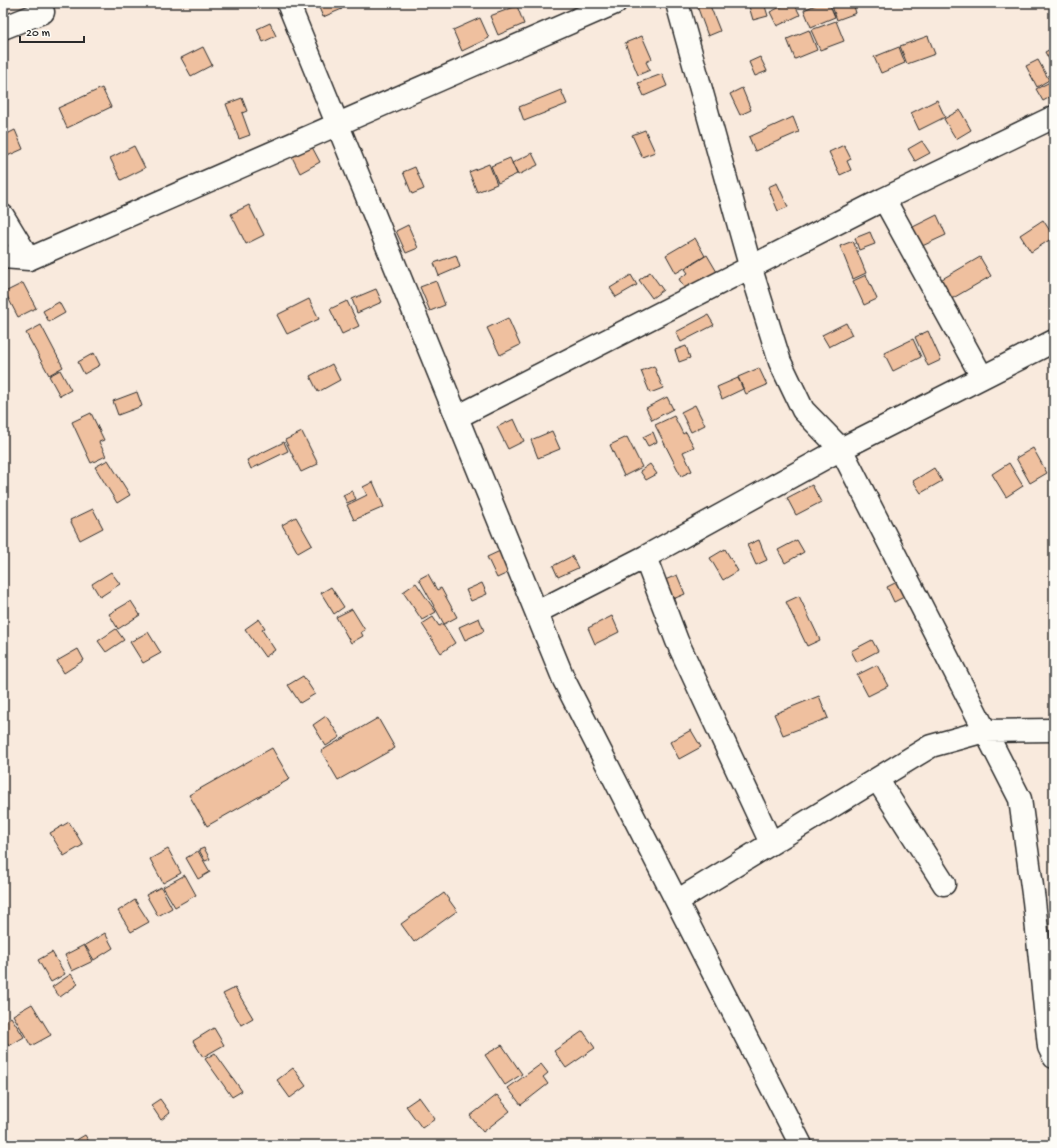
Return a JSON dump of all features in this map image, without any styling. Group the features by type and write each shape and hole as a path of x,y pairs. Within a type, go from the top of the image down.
{"street":[{"path":"288,3 336,124 564,680 801,1145"},
{"path":"3,257 29,259 614,3"},
{"path":"677,3 751,269 780,362 803,410 841,449 1020,799 1034,901 1049,1047 1054,1057"},
{"path":"3,28 43,12"},
{"path":"457,417 751,269 884,199 1054,117"},
{"path":"884,199 982,377"},
{"path":"3,216 29,259"},
{"path":"537,612 645,557 841,449 1054,341"},
{"path":"645,557 677,641 771,844"},
{"path":"677,901 931,746 985,731 1054,730"},
{"path":"877,779 944,884"}],"building":[{"path":"317,3 340,3 342,9 323,17"},
{"path":"696,3 709,3 720,31 708,36"},
{"path":"748,3 764,3 768,16 753,20"},
{"path":"789,3 794,3 800,15 777,26 770,12"},
{"path":"820,3 829,3 835,17 811,27 804,10"},
{"path":"831,3 853,3 856,13 837,20"},
{"path":"517,6 524,24 498,35 490,16"},
{"path":"480,18 489,38 462,51 453,30"},
{"path":"836,21 844,41 820,50 811,30"},
{"path":"270,23 276,36 263,42 257,29"},
{"path":"809,30 817,50 795,59 787,39"},
{"path":"642,36 652,59 646,62 650,70 638,75 625,43"},
{"path":"928,36 935,54 907,64 900,46"},
{"path":"203,47 212,65 191,76 181,58"},
{"path":"899,47 905,63 881,73 874,57"},
{"path":"1054,47 1054,64 1052,65 1045,52"},
{"path":"760,57 767,71 755,76 749,62"},
{"path":"1038,60 1049,80 1037,87 1026,66"},
{"path":"662,74 667,86 644,96 638,83"},
{"path":"1054,80 1054,95 1043,101 1036,89"},
{"path":"102,88 111,107 67,128 58,108"},
{"path":"742,88 751,110 740,115 730,94"},
{"path":"561,90 567,104 524,121 519,107"},
{"path":"242,98 247,111 242,113 250,135 239,139 226,104"},
{"path":"937,100 945,117 919,130 911,113"},
{"path":"960,110 971,130 956,139 944,119"},
{"path":"793,117 799,132 755,151 749,137"},
{"path":"15,130 23,149 5,157 3,136"},
{"path":"645,130 655,152 642,157 632,135"},
{"path":"922,141 930,153 915,161 908,149"},
{"path":"844,145 851,159 847,161 851,170 840,175 829,152"},
{"path":"134,146 145,168 121,180 110,158"},
{"path":"312,147 320,162 300,173 292,157"},
{"path":"532,153 538,165 518,175 512,163"},
{"path":"510,158 517,174 498,183 491,166"},
{"path":"489,164 497,184 477,192 469,172"},
{"path":"415,167 424,189 412,194 403,172"},
{"path":"777,183 788,207 778,211 768,187"},
{"path":"249,205 264,235 246,244 231,214"},
{"path":"937,215 946,235 920,247 911,228"},
{"path":"1043,220 1054,237 1031,252 1020,235"},
{"path":"408,225 418,248 406,253 396,231"},
{"path":"870,232 875,244 859,250 855,238"},
{"path":"695,238 705,256 676,273 666,255"},
{"path":"853,241 866,273 853,279 840,246"},
{"path":"456,255 460,267 439,276 434,263"},
{"path":"707,255 717,272 686,291 679,279 688,273 685,269"},
{"path":"980,257 991,276 948,301 937,282"},
{"path":"650,272 663,290 652,298 639,280"},
{"path":"631,275 637,285 616,297 610,288"},
{"path":"866,275 877,299 864,305 853,281"},
{"path":"436,281 445,305 430,311 420,287"},
{"path":"23,283 36,308 18,317 5,292"},
{"path":"376,289 382,302 357,313 352,299"},
{"path":"309,299 319,319 287,334 277,315"},
{"path":"347,301 359,326 342,334 330,309"},
{"path":"59,302 65,313 49,322 43,311"},
{"path":"708,315 714,325 681,342 676,332"},
{"path":"508,318 520,345 500,355 487,328"},
{"path":"846,323 852,335 829,347 822,335"},
{"path":"41,325 63,367 49,375 26,333"},
{"path":"928,331 941,360 928,366 915,337"},
{"path":"913,339 921,357 893,371 884,353"},
{"path":"686,346 690,358 679,362 675,350"},
{"path":"94,353 100,365 84,374 78,362"},
{"path":"332,364 340,380 318,392 310,376"},
{"path":"654,366 663,388 650,393 641,371"},
{"path":"759,368 767,385 746,394 738,377"},
{"path":"60,370 71,390 60,396 49,376"},
{"path":"738,378 743,389 722,399 717,387"},
{"path":"137,392 142,406 118,415 113,401"},
{"path":"667,397 673,409 652,420 646,408"},
{"path":"695,405 705,425 691,432 681,412"},
{"path":"91,413 104,440 99,442 106,456 91,463 72,422"},
{"path":"674,416 683,434 686,432 694,447 683,452 692,471 681,476 655,425"},
{"path":"514,419 524,441 508,449 497,427"},
{"path":"552,431 560,449 538,458 531,440"},
{"path":"302,432 318,464 301,472 285,440"},
{"path":"653,432 657,442 648,446 643,437"},
{"path":"627,437 642,467 624,476 610,445"},
{"path":"284,442 288,451 251,469 247,460"},
{"path":"1033,448 1047,473 1030,483 1016,458"},
{"path":"108,460 130,495 117,503 95,467"},
{"path":"1009,463 1023,486 1006,497 992,474"},
{"path":"650,464 657,474 646,480 640,471"},
{"path":"934,468 942,481 921,493 913,481"},
{"path":"373,482 384,507 354,520 347,505 367,495 363,487"},
{"path":"812,485 821,502 796,515 787,498"},
{"path":"352,491 356,499 347,503 343,495"},
{"path":"93,509 103,528 80,540 70,520"},
{"path":"296,517 312,545 298,553 282,525"},
{"path":"759,540 767,560 756,565 747,545"},
{"path":"797,540 804,552 785,563 778,550"},
{"path":"725,549 738,571 723,580 710,558"},
{"path":"500,551 510,572 497,578 487,557"},
{"path":"572,556 578,568 558,577 553,566"},
{"path":"111,572 120,584 100,597 92,584"},
{"path":"428,574 437,590 441,588 457,617 444,624 419,579"},
{"path":"677,575 685,594 673,599 665,580"},
{"path":"903,579 910,594 894,602 887,587"},
{"path":"416,583 436,612 422,620 403,592"},
{"path":"482,583 487,594 471,601 466,590"},
{"path":"331,587 344,607 334,614 321,593"},
{"path":"799,596 820,640 807,646 786,602"},
{"path":"131,601 140,615 118,629 109,614"},
{"path":"352,609 365,630 361,632 363,636 351,643 336,617"},
{"path":"612,616 619,632 595,644 588,628"},
{"path":"433,617 439,626 443,624 455,643 441,653 422,624"},
{"path":"479,618 484,631 465,640 459,627"},
{"path":"259,619 265,628 262,630 275,650 265,657 245,629"},
{"path":"116,629 124,640 106,652 98,641"},
{"path":"148,632 161,653 143,663 130,642"},
{"path":"872,640 878,651 857,662 851,651"},
{"path":"78,649 84,660 64,673 57,661"},
{"path":"877,665 888,686 868,696 857,675"},
{"path":"303,676 315,694 300,703 288,685"},
{"path":"819,696 828,718 783,735 774,714"},
{"path":"326,716 340,737 326,746 313,725"},
{"path":"378,718 395,748 338,780 321,751"},
{"path":"691,730 701,747 679,759 670,742"},
{"path":"272,748 290,779 207,826 189,795"},
{"path":"69,822 83,845 64,856 50,833"},
{"path":"204,848 210,859 205,861 199,850"},
{"path":"168,849 181,873 163,883 150,859"},
{"path":"198,851 210,872 198,879 186,858"},
{"path":"185,875 196,895 175,907 163,887"},
{"path":"161,887 172,908 158,916 146,895"},
{"path":"444,893 457,911 414,942 401,924"},
{"path":"135,900 149,922 131,932 118,911"},
{"path":"105,933 113,948 94,960 85,945"},
{"path":"84,945 93,961 72,971 65,955"},
{"path":"52,952 65,974 51,982 38,960"},
{"path":"71,974 78,984 60,997 52,987"},
{"path":"235,988 253,1018 241,1025 223,994"},
{"path":"32,1004 51,1035 31,1046 13,1015"},
{"path":"11,1017 24,1037 9,1046 3,1037 3,1022"},
{"path":"214,1028 224,1045 203,1057 193,1041"},
{"path":"583,1031 595,1048 566,1068 554,1051"},
{"path":"502,1045 522,1074 505,1085 485,1055"},
{"path":"215,1053 242,1091 232,1097 205,1059"},
{"path":"541,1064 548,1073 543,1077 548,1084 521,1105 508,1088"},
{"path":"293,1068 306,1086 290,1098 277,1080"},
{"path":"497,1095 510,1111 483,1132 470,1116"},
{"path":"419,1097 435,1119 422,1128 406,1106"},
{"path":"160,1099 170,1113 161,1120 151,1105"},
{"path":"85,1135 91,1145 68,1145"}]}
